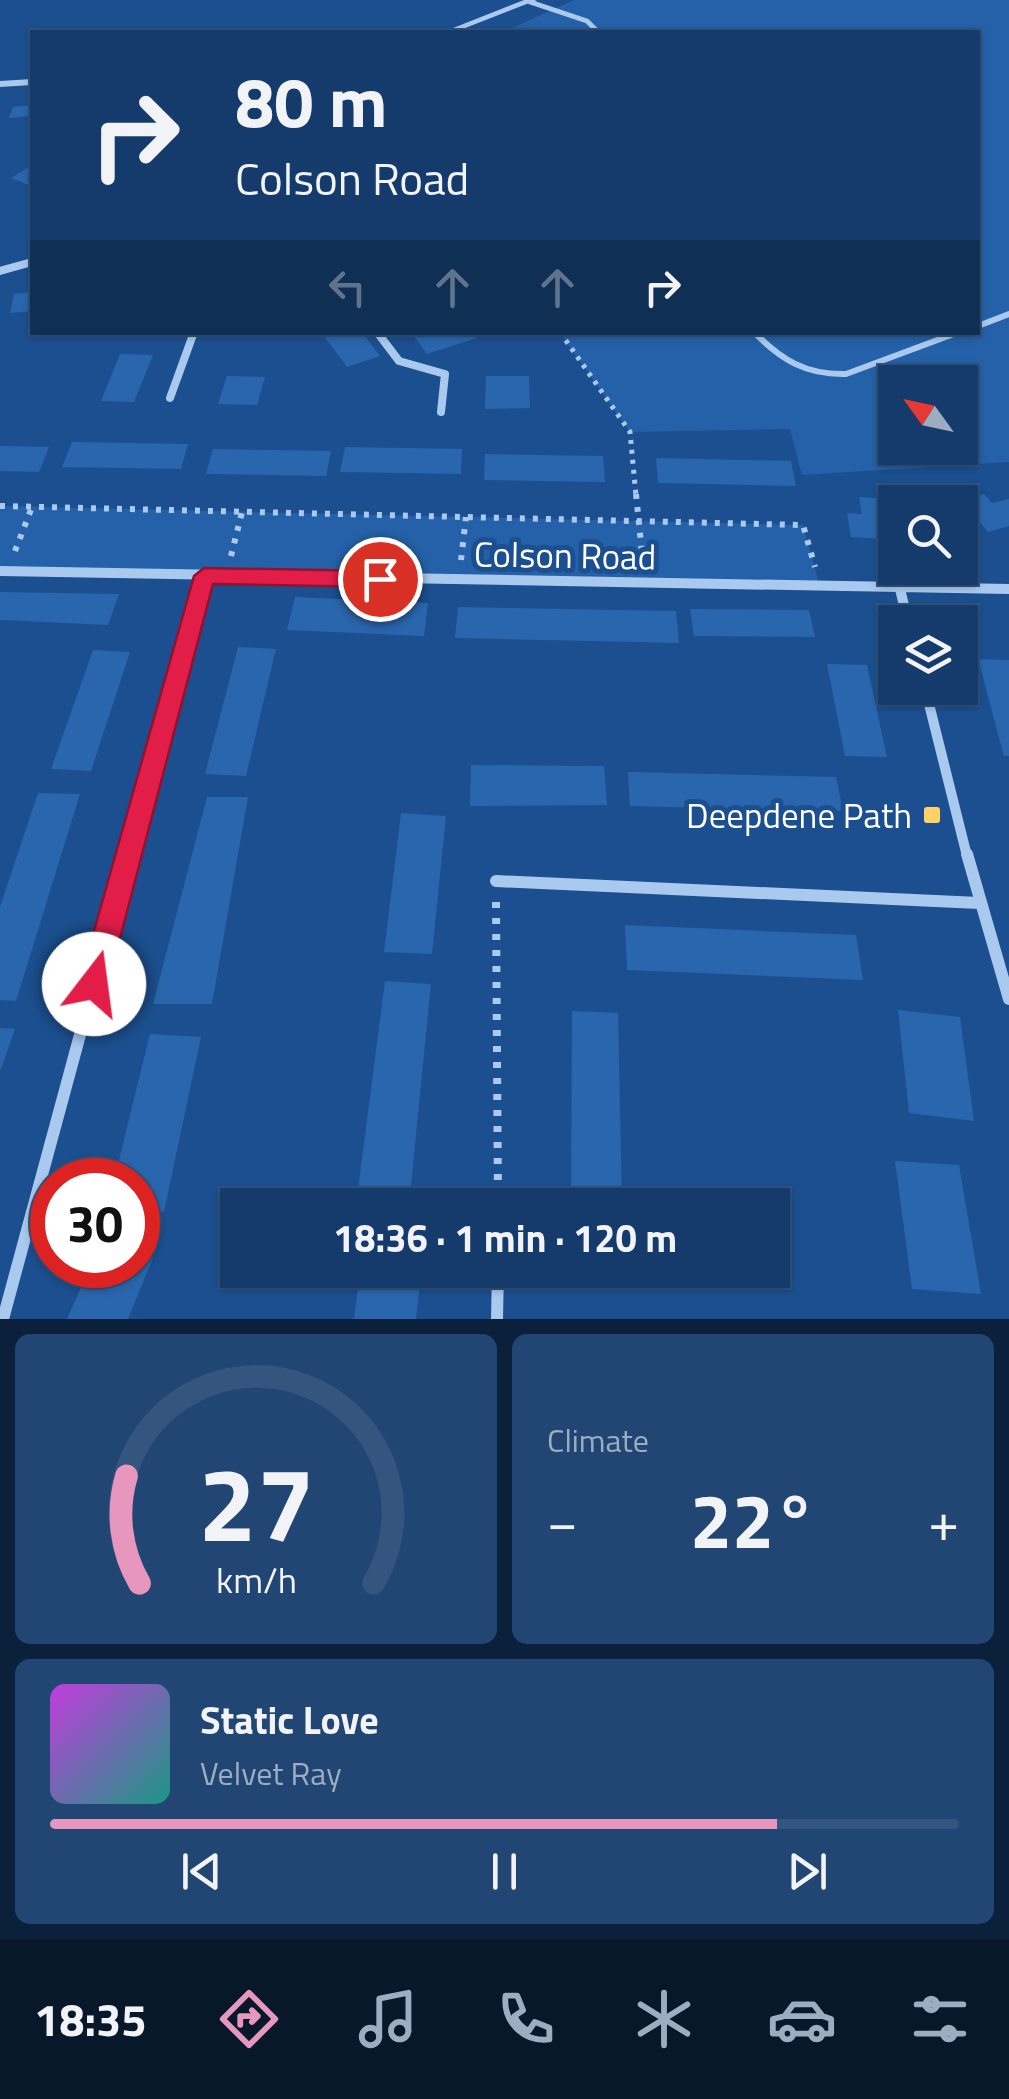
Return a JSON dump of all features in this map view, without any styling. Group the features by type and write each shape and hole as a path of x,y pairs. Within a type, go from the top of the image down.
{"street":[{"path":"453,30 531,1"},
{"path":"0,84 30,82"},
{"path":"0,270 30,262"},
{"path":"170,398 193,335"},
{"path":"379,335 399,361 445,374 441,412"},
{"name":"Colson Road","path":"4,571 1009,589"},
{"path":"3,1319 204,576"},
{"path":"900,589 904,605"},
{"path":"929,705 979,902 1009,999"},
{"path":"496,881 979,902"},
{"path":"497,1319 498,1288"}],"lane":[{"path":"531,1 588,21 596,30"},
{"path":"980,325 1009,314"},
{"path":"757,335 792,367 827,376 846,374 951,335"}],"path":[{"path":"562,335 630,432 645,584"},
{"path":"0,506 802,525 820,587"},
{"path":"4,571 32,506"},
{"path":"225,576 242,512"},
{"path":"458,581 466,517"},
{"path":"496,881 498,1188"}],"shaded area":[{"path":"574,0 1009,0 1009,462 978,464 978,365 878,365 878,465 961,465 802,475 790,429 630,432 561,335 980,335 980,30 507,30"},
{"path":"0,506 803,525 820,587 0,571"}],"building":[{"path":"30,105 30,116 9,118 13,107"},
{"path":"30,166 29,185 11,178"},
{"path":"30,292 30,311 10,313 14,294"},
{"path":"364,335 380,356 347,367 324,336"},
{"path":"413,335 477,338 427,354"},
{"path":"120,354 153,355 134,402 101,401"},
{"path":"227,376 265,377 257,405 218,404"},
{"path":"486,376 529,376 530,408 485,409"},
{"path":"72,442 188,444 181,469 62,467"},
{"path":"0,446 49,447 39,472 0,471"},
{"path":"345,447 462,449 461,474 340,472"},
{"path":"213,449 331,451 326,476 206,474"},
{"path":"485,454 603,456 605,482 484,480"},
{"path":"656,458 791,461 796,486 658,483"},
{"path":"984,494 992,503 1009,499 1009,526 988,532 978,520 978,496"},
{"path":"859,497 877,498 878,539 851,537 847,513 862,514"},
{"path":"0,592 119,594 108,625 0,620"},
{"path":"295,597 428,603 424,636 287,630"},
{"path":"458,607 676,611 679,643 455,638"},
{"path":"690,609 809,610 815,637 694,636"},
{"path":"238,647 276,649 246,776 205,774"},
{"path":"93,650 130,652 91,771 51,769"},
{"path":"978,659 1009,660 1009,756 1004,756"},
{"path":"827,664 867,665 887,757 845,756"},
{"path":"471,765 604,766 607,805 470,806"},
{"path":"628,772 836,777 843,811 630,806"},
{"path":"38,793 80,794 16,1001 0,1000 0,907"},
{"path":"207,797 248,797 212,1004 153,1004"},
{"path":"401,813 446,816 432,954 384,952"},
{"path":"625,925 856,935 863,980 627,970"},
{"path":"385,981 431,984 411,1188 358,1188"},
{"path":"898,1010 960,1017 974,1121 909,1113"},
{"path":"572,1011 618,1013 622,1188 571,1188"},
{"path":"0,1028 15,1029 1,1069 0,1069"},
{"path":"150,1034 201,1037 164,1212 160,1212 160,1158 119,1158"},
{"path":"895,1161 959,1165 981,1294 912,1289"},
{"path":"81,1288 141,1288 128,1319 67,1319"},
{"path":"358,1288 420,1288 416,1319 354,1319"}],"place":[{"name":"Deepdene Path","path":"932,815"}],"route":[{"path":"94,984 204,576 380,579"}]}
